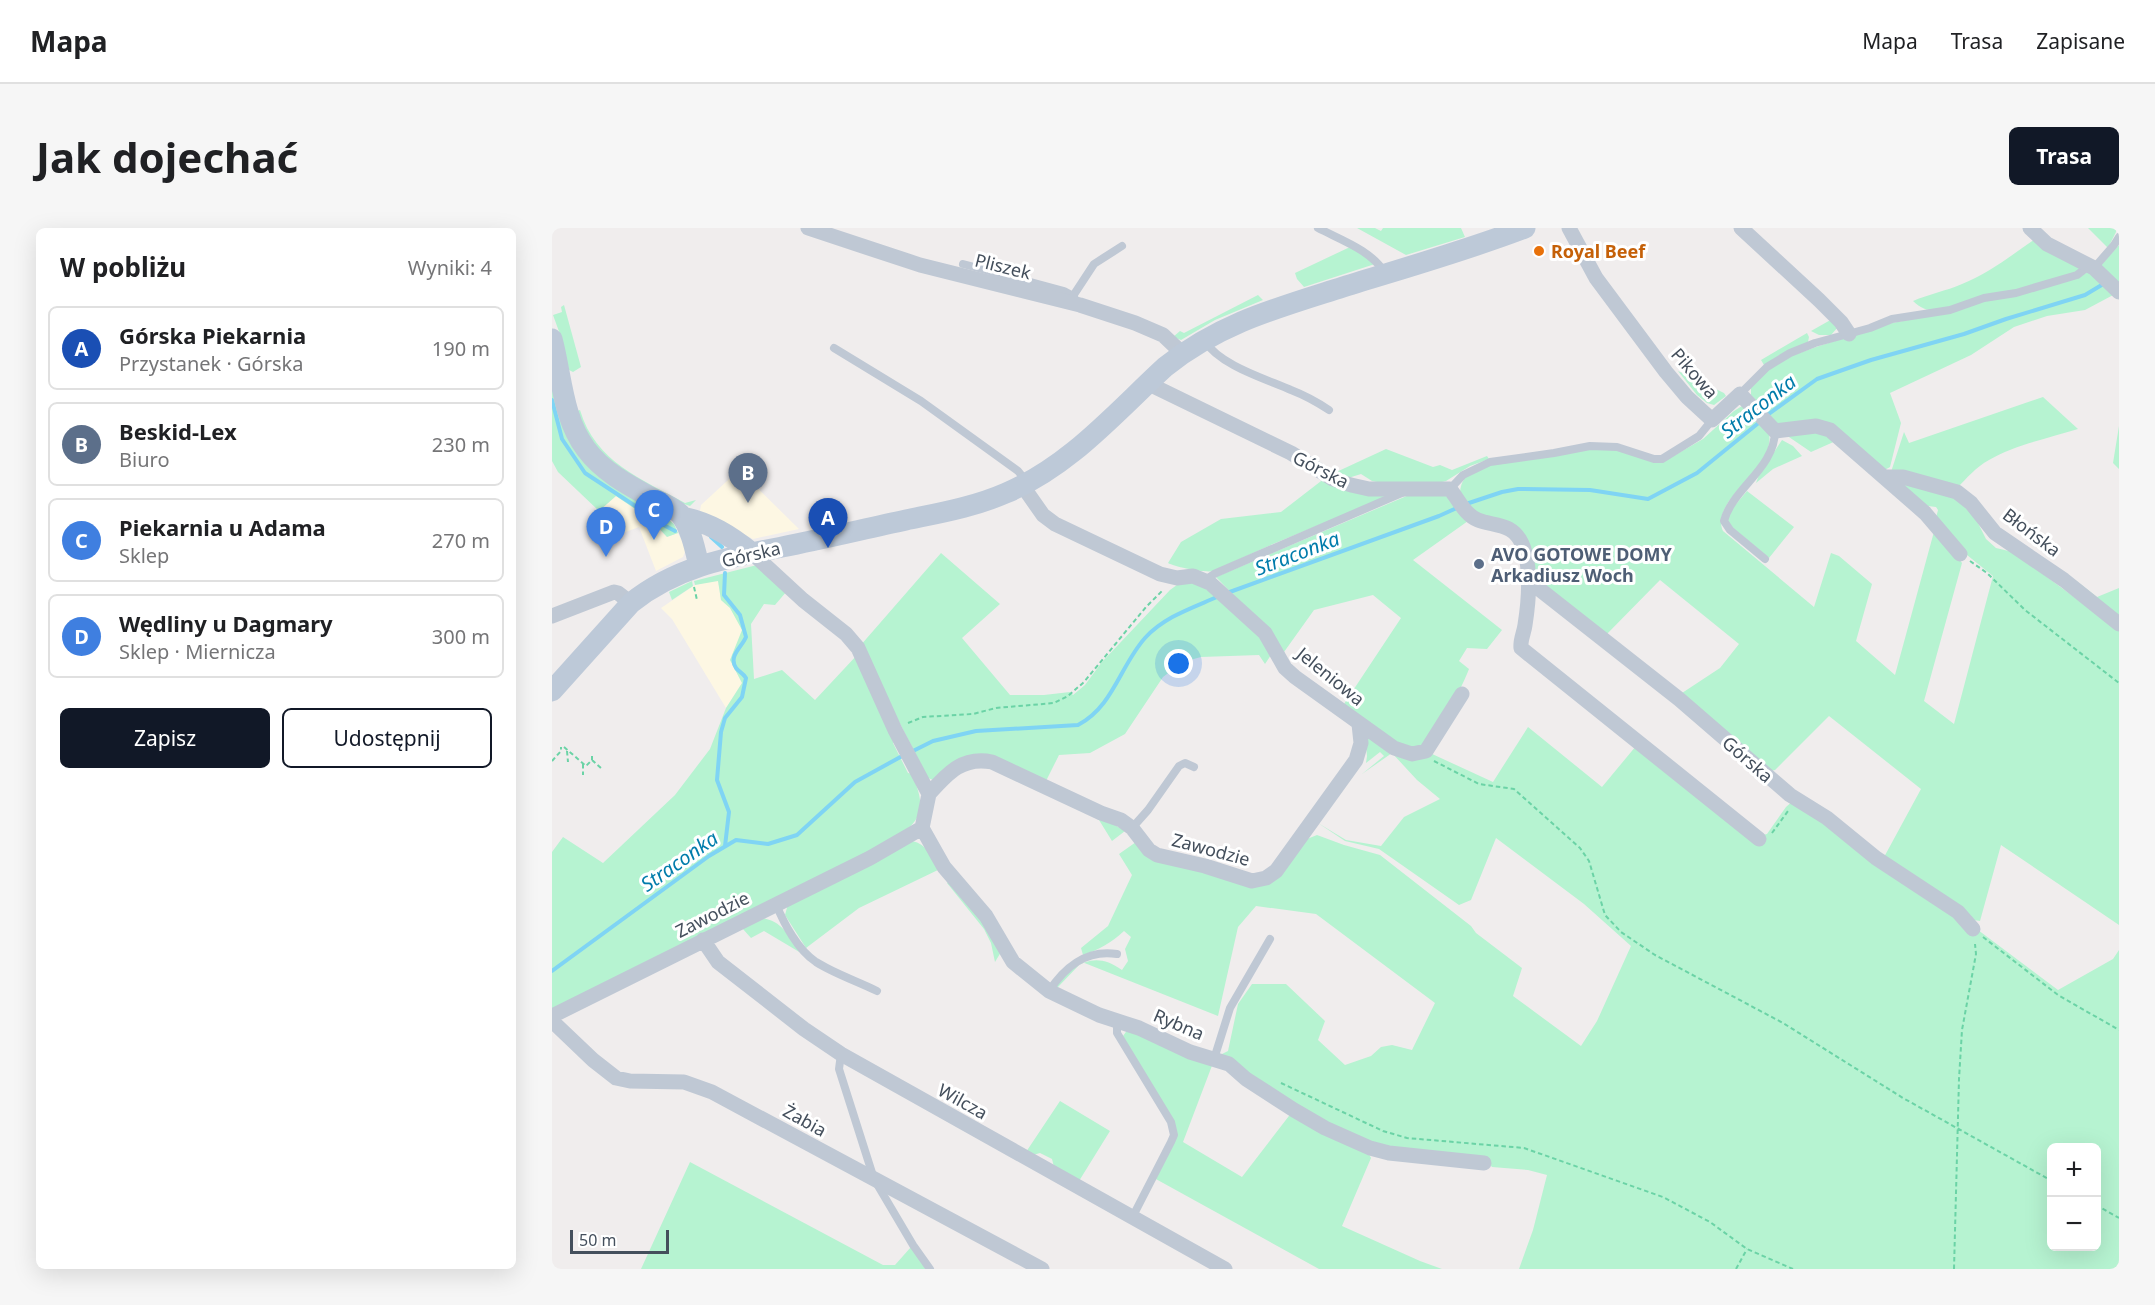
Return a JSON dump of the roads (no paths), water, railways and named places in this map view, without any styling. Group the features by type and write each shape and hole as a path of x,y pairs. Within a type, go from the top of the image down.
{"street":[{"name":"Pliszek","path":"808,228 920,265 1076,301 1155,331 1170,340 1182,353"},
{"name":"Górska","path":"552,692 631,603 669,578 696,575 752,553 956,509 991,499 1050,470 1182,353 1204,339 1250,317 1525,228"},
{"name":"Pikowa","path":"1569,228 1596,278 1687,397 1712,420 1744,398"},
{"path":"1741,228 1819,300 1841,322 1849,334"},
{"path":"2030,228 2047,244 2092,266 2119,292"},
{"path":"553,350 568,416 575,432 590,455 620,480 676,511 682,517 687,528 696,575"},
{"name":"Górska","path":"1147,383 1291,453 1334,479 1369,489 1410,489 1453,494"},
{"path":"1744,398 1773,429 1816,426 1830,430 1925,513 1960,554"},
{"name":"Błońska","path":"1884,477 1903,477 1957,492 1971,503 1995,533 2064,580 2119,624"},
{"path":"1025,484 1043,514 1055,524 1160,574 1177,578 1193,576 1208,581"},
{"path":"1453,494 1468,513 1479,520 1507,528 1517,535 1525,549 1529,581 1526,621 1520,645 1523,651 1546,667 1759,839"},
{"path":"682,517 705,523 732,537 853,642 863,657 895,730 928,795 922,828"},
{"name":"Jeleniowa","path":"1208,581 1265,633 1289,672 1400,752 1419,754 1426,751 1462,694"},
{"name":"Górska","path":"1529,581 1671,692 1756,767 1798,800 1827,818 1876,858 1958,912 1973,929"},
{"path":"552,616 614,592 631,603"},
{"name":"Zawodzie","path":"928,795 953,770 964,763 984,760 1002,765 1071,799 1121,820 1132,828 1149,850 1167,858 1205,866 1243,879 1266,878 1276,871 1296,846 1356,760 1362,743 1359,724"},
{"name":"Zawodzie","path":"552,1016 870,858 922,828"},
{"name":"Rybna","path":"922,828 944,867 986,916 1013,962 1049,991 1080,1007 1139,1028 1190,1052 1229,1064 1246,1079 1293,1110 1325,1128 1370,1148 1389,1153 1484,1163"},
{"name":"Wilcza","path":"703,940 718,962 804,1029 841,1054 1225,1269"},
{"name":"Żabia","path":"552,1021 593,1060 616,1078 630,1081 684,1082 700,1087 1042,1269"}],"lane":[{"path":"1318,228 1369,255 1386,274"},
{"path":"1744,398 1767,367 1790,353 1815,343 1892,320 1941,312 1984,298 2016,293 2077,274 2092,266 2119,237"},
{"path":"963,264 1064,291 1076,301 1094,264 1122,246"},
{"path":"1204,339 1216,354 1258,376 1310,398 1329,410"},
{"path":"834,348 921,402 1018,471 1025,484"},
{"path":"1453,494 1462,475 1490,462 1554,453 1583,446 1617,447 1654,459 1662,459 1669,457 1699,436 1712,420"},
{"path":"1765,560 1730,530 1725,521 1727,511 1757,474 1772,448 1775,440 1773,429"},
{"path":"1208,581 1214,574 1410,489"},
{"path":"1132,828 1148,810 1179,765 1185,763 1194,767"},
{"path":"776,904 798,944 814,961 877,991"},
{"path":"1214,1059 1230,1008 1270,939"},
{"path":"1049,991 1060,976 1081,959 1107,952 1117,954"},
{"path":"1117,1022 1117,1033 1174,1129 1171,1142 1133,1216"},
{"path":"841,1054 839,1068 874,1179 930,1269"}],"waterway":[{"name":"Straconka","path":"1766,416 1817,379 1871,360 1964,334 2085,295 2105,283"},
{"path":"552,400 562,439 585,473 646,513"},
{"name":"Straconka","path":"1466,504 1518,489 1590,490 1648,499 1697,473 1761,421"},
{"name":"Straconka","path":"1227,593 1459,507"},
{"path":"658,522 675,531"},
{"path":"711,537 722,547"},
{"path":"725,573 724,595 740,615 746,637 735,656 734,664 746,678 742,697 725,718 721,732 717,780 729,812 725,846"},
{"name":"Straconka","path":"911,752 933,741 976,731 1078,725 1100,708 1145,638 1161,624 1217,597"},
{"name":"Straconka","path":"552,971 709,856 736,840 768,844 797,835 855,782 904,755"}],"place":[{"name":"Royal Beef","path":"1539,251"},
{"name":"Beskid-Lex","path":"748,503"},
{"name":"Piekarnia u Adama","path":"654,540"},
{"name":"Górska Piekarnia","path":"828,548"},
{"name":"Wędliny u Dagmary","path":"606,557"},
{"name":"AVO GOTOWE DOMY Arkadiusz Woch","path":"1479,564"}]}
